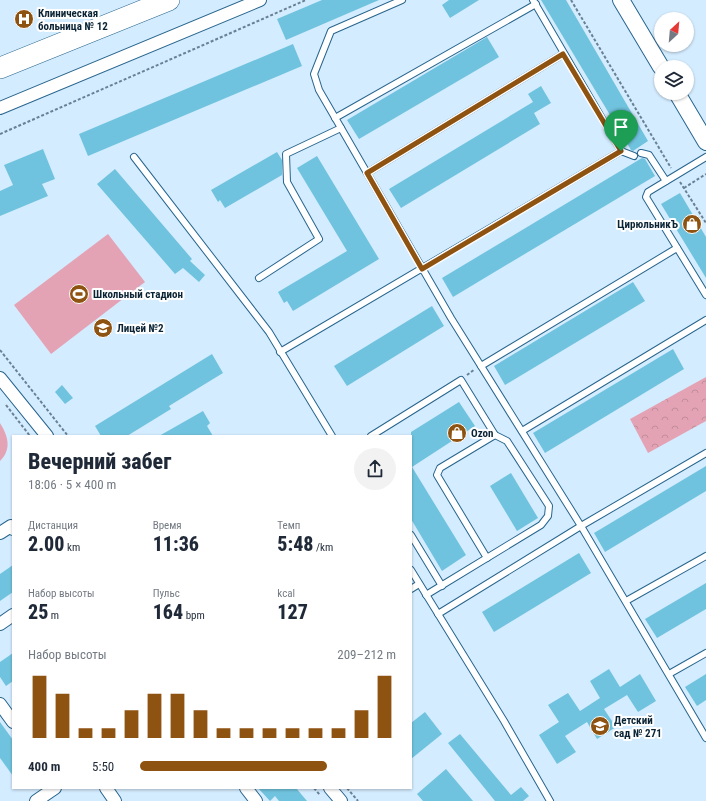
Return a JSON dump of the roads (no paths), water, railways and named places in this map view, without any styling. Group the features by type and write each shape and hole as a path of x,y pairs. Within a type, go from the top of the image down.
{"highway":[{"path":"0,56 136,0"},
{"path":"0,68 169,0"}],"street":[{"path":"0,108 248,2 260,0"},
{"path":"621,0 657,60"},
{"path":"681,100 706,142"},
{"path":"0,378 46,435"},
{"path":"0,533 11,526 12,528"},
{"path":"0,624 12,616"},
{"path":"0,704 12,721"},
{"path":"36,801 54,789"},
{"path":"107,789 115,801"},
{"path":"247,789 256,801"},
{"path":"331,789 341,801"}],"lane":[{"path":"402,0 331,31 314,74 319,90 422,269 581,526 706,738"},
{"path":"335,118 535,2 563,54 621,151 634,156"},
{"path":"367,173 563,54"},
{"path":"259,278 319,239 287,182 286,154 340,128"},
{"path":"280,352 621,151"},
{"path":"641,153 649,154 666,181"},
{"path":"134,157 269,332 331,435"},
{"path":"706,157 648,192 646,197 706,295"},
{"path":"481,366 677,248"},
{"path":"522,431 706,320"},
{"path":"373,435 462,380 495,435 508,441 548,506 548,516 541,525 426,595"},
{"path":"487,558 437,475 440,468 495,435"},
{"path":"438,614 581,526 706,453"},
{"path":"412,537 442,586"},
{"path":"626,601 706,556"},
{"path":"412,572 504,720 550,801"},
{"path":"412,588 419,584"},
{"path":"669,674 706,653"}],"place":[{"name":"Клиническая больница № 12","path":"24,19"},
{"name":"ЦирюльникЪ","path":"692,224"},
{"name":"Школьный стадион","path":"79,294"},
{"name":"Лицей №2","path":"103,328"},
{"name":"Ozon","path":"457,433"},
{"name":"Детский сад № 271","path":"600,726"}]}
